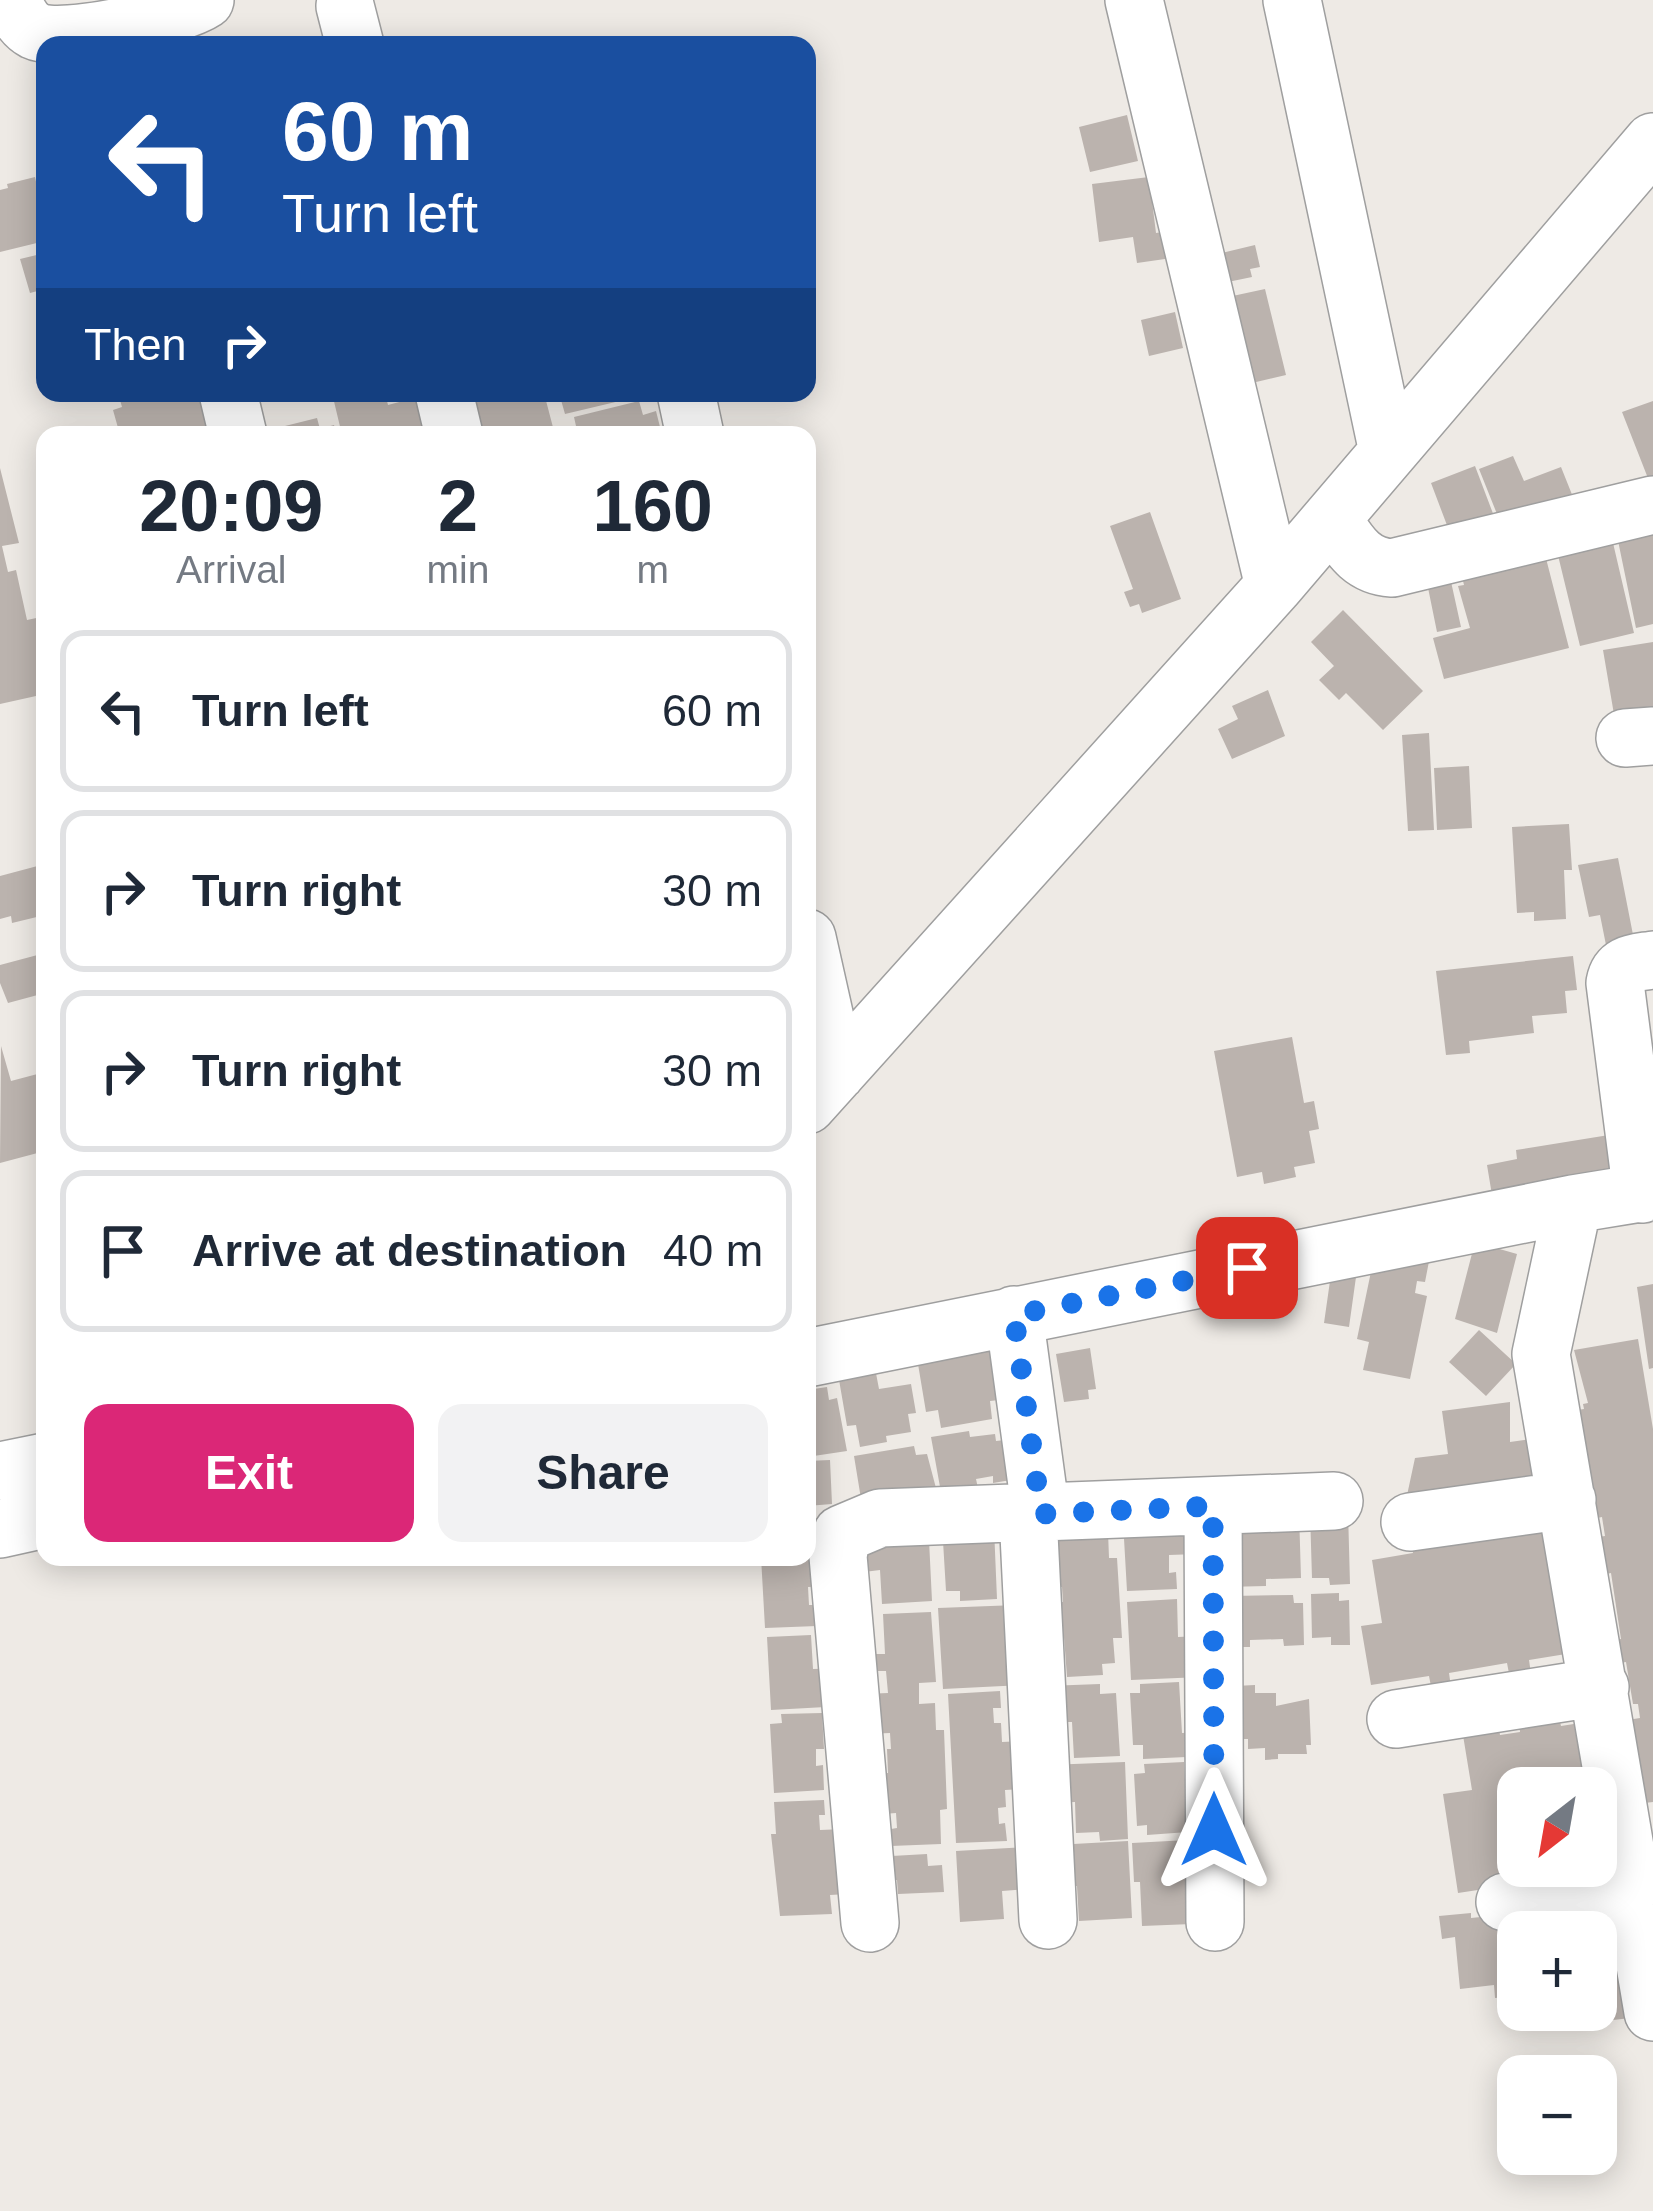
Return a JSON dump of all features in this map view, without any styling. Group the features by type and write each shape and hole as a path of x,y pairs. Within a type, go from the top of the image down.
{"street":[{"path":"13,0 18,16 35,30 53,35 138,34 205,0"},
{"path":"1134,0 1274,586"},
{"path":"1292,0 1388,452"},
{"path":"822,1088 1274,586 1344,536 1388,452 1653,142"},
{"path":"1344,536 1374,567 1392,568 1653,505"},
{"path":"816,1356 1647,1192 1615,983 1624,965 1653,960"},
{"path":"816,1028 822,1088"},
{"path":"1573,1204 1541,1354 1653,2012"},
{"path":"1014,1315 1035,1514 1048,1920"},
{"path":"0,1471 36,1464"},
{"path":"1410,1522 1567,1500"},
{"path":"870,1923 838,1556 842,1534 880,1518 1334,1501"},
{"path":"1213,1506 1215,1922"},
{"path":"0,1529 36,1521"},
{"path":"1396,1718 1600,1687"},
{"path":"1505,1902 1633,1884"}],"building":[{"path":"1127,115 1138,161 1090,172 1079,127"},
{"path":"35,177 36,243 0,252 0,190 8,188 7,184"},
{"path":"1149,177 1156,233 1169,231 1172,258 1137,263 1133,237 1099,242 1092,184"},
{"path":"1255,245 1260,267 1250,269 1252,277 1223,283 1205,257"},
{"path":"36,255 36,291 30,293 20,259"},
{"path":"1265,289 1286,375 1235,387 1214,300"},
{"path":"1175,312 1183,348 1149,356 1141,320"},
{"path":"1653,401 1653,491 1622,412"},
{"path":"121,402 201,402 207,426 117,426 113,410 122,407"},
{"path":"334,402 424,402 430,426 340,426"},
{"path":"460,402 546,402 553,426 466,426"},
{"path":"562,402 616,402 565,414"},
{"path":"639,402 643,415 656,411 660,426 576,426 574,417"},
{"path":"317,418 319,426 285,426"},
{"path":"1513,456 1524,481 1561,467 1579,512 1505,534 1479,469"},
{"path":"1475,466 1500,532 1456,549 1431,483"},
{"path":"0,468 19,543 2,546 8,572 16,570 27,620 36,618 36,696 0,704"},
{"path":"1150,512 1181,599 1142,613 1139,604 1130,607 1124,592 1133,589 1110,526"},
{"path":"1653,523 1653,624 1636,628 1616,531"},
{"path":"1610,530 1634,633 1580,646 1555,543"},
{"path":"1540,535 1569,648 1444,679 1433,638 1470,628 1458,586 1464,585 1457,556"},
{"path":"1448,568 1461,627 1437,632 1425,573"},
{"path":"1343,610 1423,691 1383,730 1346,693 1339,700 1319,680 1334,666 1311,642"},
{"path":"1653,642 1653,730 1617,732 1603,650"},
{"path":"1268,690 1285,736 1232,759 1218,729 1238,719 1232,706"},
{"path":"1429,733 1434,830 1408,831 1402,735"},
{"path":"1469,766 1472,828 1437,830 1434,768"},
{"path":"1569,824 1572,870 1564,870 1566,919 1534,921 1534,912 1517,913 1512,827"},
{"path":"1618,858 1635,945 1606,945 1600,915 1589,917 1578,865"},
{"path":"36,866 36,917 12,923 11,916 0,919 0,876"},
{"path":"36,955 36,995 8,1003 0,983 0,965"},
{"path":"1573,956 1577,990 1565,991 1567,1013 1532,1016 1534,1033 1469,1041 1470,1053 1446,1055 1436,971"},
{"path":"1292,1037 1304,1103 1314,1101 1319,1129 1309,1131 1315,1163 1294,1167 1296,1177 1264,1184 1262,1172 1237,1177 1214,1051"},
{"path":"1,1046 11,1081 36,1074 36,1153 0,1163"},
{"path":"1609,1135 1623,1180 1494,1207 1487,1165 1517,1159 1516,1150"},
{"path":"1475,1242 1517,1254 1497,1333 1455,1319"},
{"path":"1431,1251 1425,1282 1417,1281 1415,1293 1427,1296 1410,1379 1363,1370 1369,1342 1357,1339 1373,1262"},
{"path":"1331,1274 1356,1277 1349,1327 1324,1323"},
{"path":"1653,1284 1653,1368 1649,1369 1637,1287"},
{"path":"1479,1330 1516,1364 1486,1396 1449,1362"},
{"path":"1638,1339 1653,1429 1653,1802 1636,1804 1621,1721 1640,1718 1638,1704 1633,1704 1626,1662 1611,1665 1607,1641 1621,1639 1611,1573 1597,1576 1591,1538 1605,1536 1602,1517 1588,1520 1570,1411 1584,1409 1583,1404 1588,1403 1574,1350"},
{"path":"989,1346 999,1400 990,1401 992,1419 941,1428 938,1410 926,1412 917,1358"},
{"path":"1090,1348 1096,1389 1088,1390 1089,1399 1064,1402 1056,1354"},
{"path":"875,1368 879,1389 911,1384 916,1413 908,1414 911,1432 860,1447 856,1425 847,1426 838,1374"},
{"path":"827,1387 829,1400 837,1398 847,1451 816,1456 816,1389"},
{"path":"1510,1402 1510,1442 1538,1438 1544,1482 1406,1500 1415,1458 1448,1454 1442,1411"},
{"path":"969,1431 970,1437 995,1434 996,1441 1005,1440 1011,1480 976,1479 979,1493 944,1509 931,1437"},
{"path":"914,1446 916,1455 927,1454 941,1507 862,1505 854,1456"},
{"path":"830,1460 832,1504 816,1505 816,1461"},
{"path":"1348,1511 1350,1584 1330,1585 1329,1578 1312,1578 1310,1512"},
{"path":"1299,1512 1301,1578 1266,1579 1266,1586 1225,1587 1223,1514"},
{"path":"1195,1517 1197,1554 1169,1555 1169,1573 1176,1572 1177,1589 1127,1591 1123,1521"},
{"path":"1507,1523 1509,1537 1545,1531 1566,1654 1529,1660 1532,1681 1511,1684 1507,1663 1449,1673 1452,1694 1433,1697 1429,1676 1371,1685 1361,1626 1382,1623 1372,1560 1413,1553 1411,1543"},
{"path":"994,1528 997,1599 960,1601 960,1591 946,1591 943,1541"},
{"path":"862,1532 929,1540 932,1601 882,1604 880,1570 864,1572"},
{"path":"1108,1532 1109,1558 1117,1558 1122,1638 1113,1638 1115,1663 1102,1664 1103,1675 1067,1677 1064,1637 1043,1638 1041,1603 1063,1602 1062,1587 1044,1588 1041,1535"},
{"path":"832,1552 834,1586 808,1587 809,1605 816,1605 817,1626 765,1628 762,1566 816,1566 816,1553"},
{"path":"1339,1593 1339,1601 1349,1600 1350,1645 1331,1645 1331,1637 1312,1638 1311,1594"},
{"path":"1293,1595 1294,1603 1303,1603 1304,1645 1284,1646 1283,1639 1250,1640 1250,1647 1233,1647 1231,1596"},
{"path":"1177,1599 1178,1637 1199,1636 1201,1677 1131,1680 1127,1602"},
{"path":"1017,1605 1021,1685 943,1689 938,1608"},
{"path":"931,1612 936,1682 919,1683 919,1704 935,1703 936,1730 944,1730 947,1809 940,1810 941,1844 891,1846 896,1813 870,1815 867,1774 888,1773 887,1749 891,1749 890,1733 866,1734 864,1694 888,1693 886,1671 870,1671 869,1654 885,1654 883,1614"},
{"path":"811,1635 813,1669 842,1668 844,1706 771,1710 767,1637"},
{"path":"1179,1682 1182,1733 1206,1732 1208,1756 1143,1759 1143,1745 1133,1745 1130,1693 1140,1693 1140,1684"},
{"path":"1100,1684 1100,1694 1116,1693 1120,1756 1074,1758 1072,1722 1048,1722 1047,1686"},
{"path":"1255,1685 1255,1693 1276,1693 1276,1706 1309,1699 1311,1745 1306,1745 1307,1754 1278,1754 1278,1759 1265,1760 1265,1748 1248,1749 1248,1739 1237,1739 1235,1686"},
{"path":"1000,1691 1001,1708 993,1708 994,1723 1001,1723 1002,1742 1021,1741 1024,1789 1005,1790 1006,1807 998,1808 1007,1841 956,1843 948,1694"},
{"path":"1557,1709 1561,1726 1580,1723 1587,1767 1497,1767 1498,1887 1458,1893 1443,1794 1472,1790 1461,1723 1497,1717 1500,1735 1520,1732 1518,1715"},
{"path":"822,1713 824,1749 816,1749 816,1766 823,1765 824,1790 774,1793 770,1724 782,1723 781,1714"},
{"path":"1125,1762 1128,1839 1100,1841 1099,1832 1076,1833 1075,1802 1050,1803 1048,1765"},
{"path":"1184,1762 1188,1832 1147,1835 1147,1825 1137,1826 1134,1774 1145,1773 1144,1764"},
{"path":"824,1800 820,1830 844,1829 848,1894 830,1895 832,1914 780,1916 771,1834 776,1834 774,1802"},
{"path":"1188,1840 1192,1924 1142,1926 1132,1843"},
{"path":"1128,1841 1132,1918 1079,1921 1077,1886 1067,1886 1055,1845"},
{"path":"1027,1847 1030,1889 1002,1891 1004,1919 960,1922 956,1851"},
{"path":"927,1854 928,1866 942,1865 944,1892 898,1894 897,1880 875,1880 874,1857"},
{"path":"1618,1903 1631,2018 1617,2020 1617,1911 1540,1911"},
{"path":"1471,1913 1471,1918 1497,1915 1497,1998 1494,1985 1460,1989 1455,1937 1442,1939 1439,1916"}],"route":[{"path":"1214,1830 1213,1506 1041,1514 1014,1315 1247,1268"}]}
